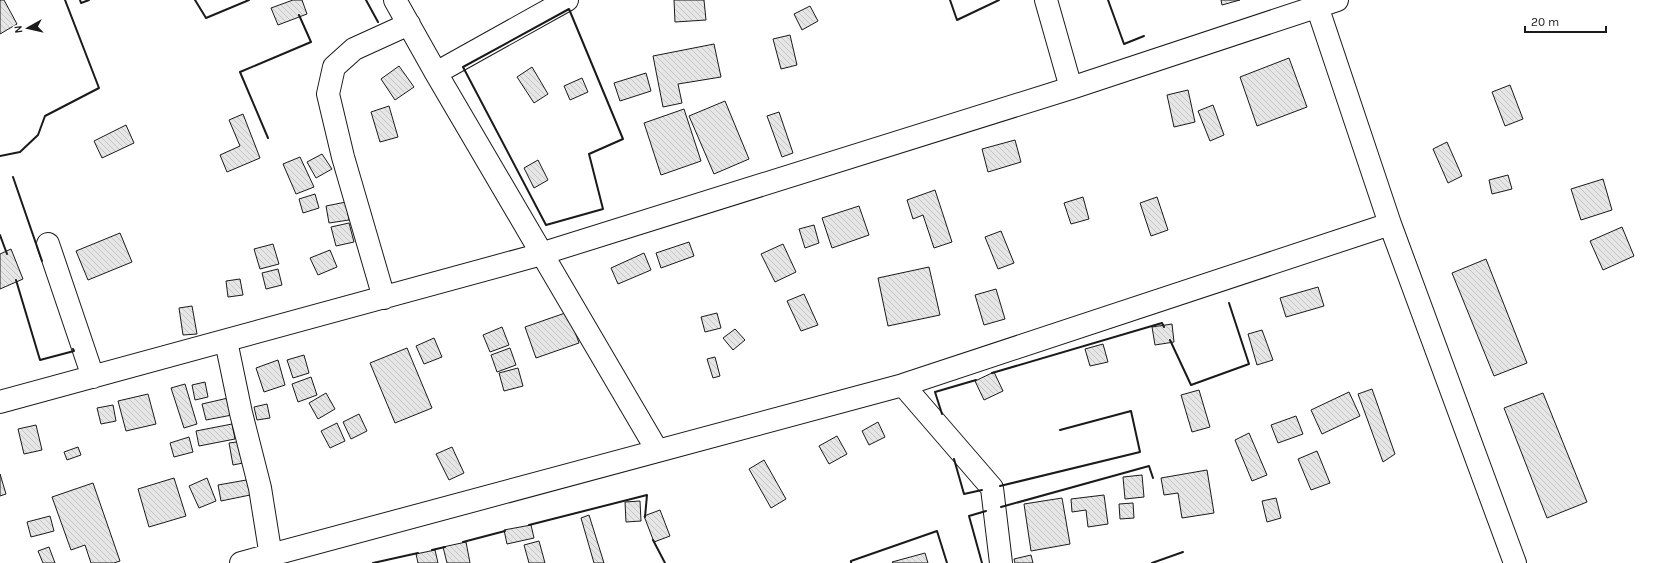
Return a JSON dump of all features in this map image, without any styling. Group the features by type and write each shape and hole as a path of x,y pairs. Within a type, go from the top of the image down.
{"street":[{"path":"395,0 657,450"},
{"path":"436,72 567,0"},
{"path":"1046,0 1071,88"},
{"path":"0,402 542,254 1071,88 1323,2 1390,224 1515,563"},
{"path":"384,298 343,157 328,94 334,67 354,49 408,24"},
{"path":"241,563 271,559 657,450 904,385 1390,224"},
{"path":"48,244 93,377"},
{"path":"226,341 241,413 260,488 271,559"},
{"path":"904,385 992,488 1001,563"}],"building":[{"path":"0,0 4,0 17,24 0,34"},
{"path":"293,0 302,0 307,14 278,25 271,8"},
{"path":"674,0 704,0 706,20 675,22"},
{"path":"1221,0 1240,0 1222,5"},
{"path":"810,6 818,21 802,30 794,14"},
{"path":"790,35 797,65 781,69 773,39"},
{"path":"714,44 721,77 678,84 682,103 663,107 653,56"},
{"path":"1289,58 1307,107 1257,126 1240,77"},
{"path":"399,66 414,87 395,100 381,79"},
{"path":"532,67 548,94 534,103 517,77"},
{"path":"646,73 651,91 620,101 614,83"},
{"path":"582,78 588,92 570,100 564,86"},
{"path":"1510,85 1523,119 1505,126 1492,92"},
{"path":"1188,90 1195,122 1174,127 1167,95"},
{"path":"725,101 749,159 714,174 689,116"},
{"path":"1213,105 1224,135 1210,141 1198,111"},
{"path":"389,106 398,137 380,142 371,112"},
{"path":"684,109 701,161 661,175 644,123"},
{"path":"779,112 793,153 782,157 767,116"},
{"path":"243,114 260,158 227,172 220,155 240,146 229,120"},
{"path":"126,125 134,143 102,158 94,141"},
{"path":"1015,140 1021,162 988,172 982,149"},
{"path":"1447,142 1462,176 1448,183 1433,149"},
{"path":"322,154 332,169 316,178 307,162"},
{"path":"300,157 314,187 296,194 283,164"},
{"path":"538,160 548,180 534,188 524,168"},
{"path":"1508,175 1512,189 1492,194 1489,180"},
{"path":"1603,179 1612,210 1581,220 1571,189"},
{"path":"935,190 952,242 934,248 923,215 913,219 907,200"},
{"path":"315,194 319,208 303,213 299,199"},
{"path":"1083,197 1089,219 1071,224 1064,203"},
{"path":"1157,197 1168,230 1151,236 1140,203"},
{"path":"346,202 349,220 329,223 326,206"},
{"path":"859,206 869,235 832,248 822,218"},
{"path":"349,223 354,242 336,246 331,227"},
{"path":"814,225 819,243 805,248 799,229"},
{"path":"1622,227 1634,256 1603,270 1590,241"},
{"path":"1001,231 1014,263 998,269 985,237"},
{"path":"120,233 132,262 88,280 76,251"},
{"path":"689,242 694,256 661,268 656,253"},
{"path":"273,244 279,264 260,269 254,249"},
{"path":"783,244 796,272 775,282 761,254"},
{"path":"11,249 23,279 0,289 0,254"},
{"path":"330,250 337,267 318,275 310,258"},
{"path":"644,253 651,270 618,284 611,268"},
{"path":"1486,259 1527,363 1494,376 1452,273"},
{"path":"929,267 940,315 888,326 878,278"},
{"path":"278,269 282,285 266,289 262,273"},
{"path":"240,279 243,295 228,297 226,281"},
{"path":"1318,287 1324,306 1286,317 1280,298"},
{"path":"996,289 1005,319 984,325 975,295"},
{"path":"804,294 818,325 801,331 787,301"},
{"path":"192,306 197,334 183,335 179,308"},
{"path":"568,312 579,343 536,358 525,327"},
{"path":"717,313 721,328 705,332 701,317"},
{"path":"1172,324 1174,342 1155,345 1152,327"},
{"path":"502,327 509,345 490,352 483,335"},
{"path":"735,329 745,340 733,350 723,338"},
{"path":"1262,330 1273,360 1257,365 1248,334"},
{"path":"434,338 442,357 424,364 416,346"},
{"path":"1103,344 1108,362 1090,366 1085,349"},
{"path":"407,348 432,408 395,423 370,363"},
{"path":"510,348 516,365 497,372 491,355"},
{"path":"304,355 309,373 293,378 287,360"},
{"path":"715,357 720,376 713,378 707,359"},
{"path":"278,360 285,385 264,392 256,368"},
{"path":"518,368 523,386 504,391 499,373"},
{"path":"994,372 1003,391 984,400 975,381"},
{"path":"311,377 317,395 298,402 292,384"},
{"path":"205,382 208,397 195,400 192,385"},
{"path":"185,384 197,424 184,428 171,388"},
{"path":"1372,389 1395,454 1383,462 1358,394"},
{"path":"1199,390 1210,427 1192,432 1181,395"},
{"path":"1349,392 1360,416 1322,434 1311,410"},
{"path":"326,393 335,409 318,419 309,403"},
{"path":"1543,393 1587,502 1547,518 1504,408"},
{"path":"148,394 156,424 126,431 118,401"},
{"path":"228,398 232,415 206,420 202,404"},
{"path":"267,404 270,418 257,420 254,407"},
{"path":"113,405 116,421 101,424 97,408"},
{"path":"359,414 367,431 351,439 343,422"},
{"path":"1296,416 1303,434 1278,443 1271,425"},
{"path":"878,422 885,437 869,445 862,431"},
{"path":"337,423 345,441 330,448 321,431"},
{"path":"232,424 235,439 199,446 196,431"},
{"path":"36,425 42,450 24,454 18,429"},
{"path":"1249,433 1267,475 1252,481 1235,440"},
{"path":"837,436 847,454 829,464 819,446"},
{"path":"189,437 193,452 174,457 170,443"},
{"path":"244,441 248,462 233,465 229,443"},
{"path":"78,447 81,455 67,460 64,452"},
{"path":"452,447 464,473 449,480 436,454"},
{"path":"1317,451 1330,483 1311,490 1298,459"},
{"path":"764,460 786,499 771,508 749,469"},
{"path":"1207,470 1214,513 1182,518 1178,493 1164,495 1161,478"},
{"path":"0,474 6,494 0,496"},
{"path":"1142,475 1144,497 1125,499 1123,477"},
{"path":"174,478 186,516 149,527 138,489"},
{"path":"207,478 216,501 199,508 189,486"},
{"path":"252,479 255,494 221,501 218,485"},
{"path":"93,483 120,561 114,563 91,563 85,545 71,550 52,497"},
{"path":"1104,495 1108,524 1088,527 1086,510 1072,512 1071,499"},
{"path":"1062,498 1070,544 1031,551 1024,504"},
{"path":"1276,498 1281,518 1267,522 1262,501"},
{"path":"640,501 641,521 626,522 625,502"},
{"path":"1133,503 1134,518 1120,519 1119,504"},
{"path":"660,510 670,536 654,542 644,516"},
{"path":"589,515 604,563 594,563 581,518"},
{"path":"50,516 54,531 31,537 27,522"},
{"path":"531,525 534,538 507,544 504,530"},
{"path":"539,541 545,563 529,563 524,545"},
{"path":"466,542 470,563 447,563 443,547"},
{"path":"49,547 55,563 43,563 38,551"},
{"path":"435,550 438,563 418,563 416,554"},
{"path":"925,553 928,563 892,562"},
{"path":"1031,555 1033,563 1015,563 1014,559"}],"wall":[{"path":"0,156 20,152 38,135 45,116 99,88 65,0"},
{"path":"80,0 81,3 89,0"},
{"path":"195,0 206,18 249,0"},
{"path":"366,0 378,22"},
{"path":"950,0 957,20 999,0"},
{"path":"1108,0 1124,44 1144,36"},
{"path":"569,9 623,139 589,154 603,209 546,225 463,67 569,9"},
{"path":"268,138 240,72 311,42 299,15"},
{"path":"13,177 42,261"},
{"path":"0,235 7,254"},
{"path":"16,280 40,360 74,351 73,349"},
{"path":"1170,340 1191,385 1249,364 1229,303"},
{"path":"992,373 1162,323 1164,327"},
{"path":"942,414 935,392 976,380"},
{"path":"1000,486 1140,452 1131,411 1060,430"},
{"path":"954,459 964,494 982,490"},
{"path":"1001,507 1149,466 1153,478"},
{"path":"529,525 647,495 645,517"},
{"path":"982,563 969,516 986,511"},
{"path":"463,542 505,531"},
{"path":"851,563 851,561 937,531 947,563"},
{"path":"653,540 665,563"},
{"path":"432,550 445,547"},
{"path":"1152,563 1183,552"},
{"path":"373,563 418,553"}]}
